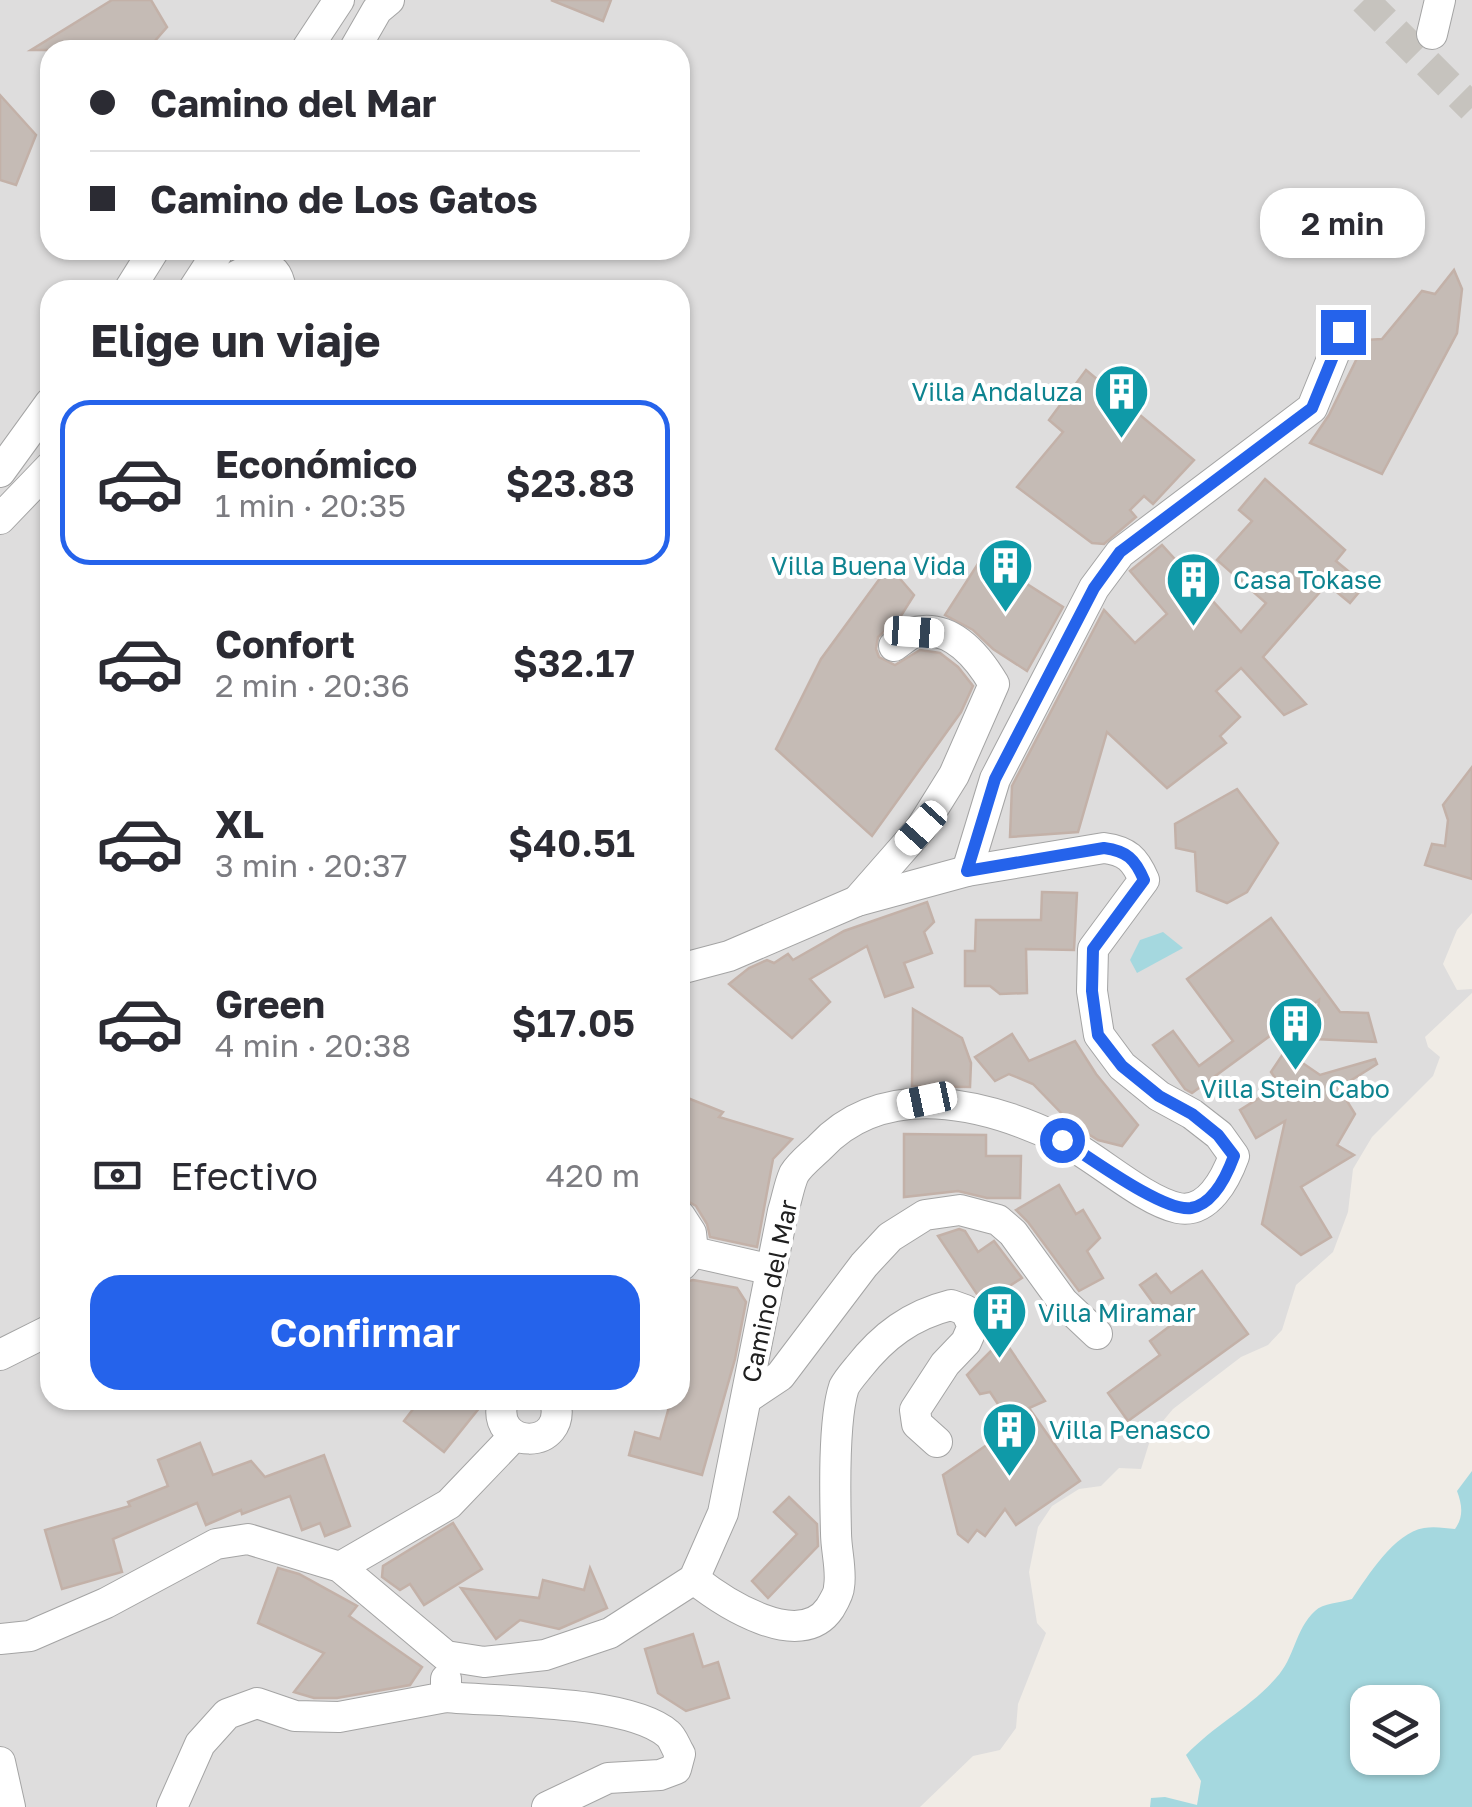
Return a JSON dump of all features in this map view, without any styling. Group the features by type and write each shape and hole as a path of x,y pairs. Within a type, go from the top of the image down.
{"street":[{"path":"313,40 339,0"},
{"path":"360,40 377,10 388,0"},
{"path":"1432,34 1440,0"},
{"path":"229,280 261,265 272,267 280,280"},
{"path":"967,871 995,779 1094,588 1120,552 1312,408 1343,332"},
{"path":"0,472 40,418"},
{"path":"0,519 40,477"},
{"path":"857,900 921,828 954,775 994,684 979,658 947,635 914,632 894,646"},
{"name":"Camino del Mar","path":"690,966 729,956 857,900 967,871 1104,848 1124,850 1144,880 1093,949 1092,991 1098,1035 1122,1066 1159,1096 1192,1114 1218,1135 1234,1156 1226,1176 1208,1199 1195,1208 1178,1208 1140,1190 1062,1140 993,1113 927,1100 863,1114 828,1138 795,1173 783,1211 723,1513 694,1579"},
{"path":"747,1398 780,1376 890,1236 925,1214 960,1210 998,1220 1013,1233 1070,1310 1097,1334"},
{"path":"690,1260 772,1270"},
{"path":"0,1640 30,1636 106,1603 216,1544 248,1539 340,1568 446,1656 484,1662 544,1655 610,1632 694,1579 718,1598 757,1618 788,1626 814,1622 828,1612 840,1589 835,1500 844,1386 869,1353 901,1324 950,1305 965,1310 973,1326 966,1342 945,1364 914,1410 917,1424 937,1442"},
{"path":"0,1355 40,1335"},
{"path":"503,1410 502,1421 514,1436 532,1439 548,1432 556,1410"},
{"path":"340,1568 449,1504 514,1436"},
{"path":"446,1656 446,1698"},
{"path":"172,1807 200,1744 228,1714 256,1703 295,1716 338,1717 446,1698 567,1704 640,1718 670,1735 680,1754 676,1769 660,1775 608,1778 548,1807"},
{"path":"0,1762 10,1807"}],"shaded area":[{"path":"0,0 1472,0 1472,913 1457,930 1443,964 1457,990 1472,989 1472,993 1425,1037 1428,1047 1440,1057 1433,1076 1372,1137 1353,1169 1348,1212 1333,1252 1296,1285 1282,1330 1268,1345 1241,1357 1173,1409 1152,1434 1141,1469 1119,1468 1101,1486 1079,1489 1052,1506 1038,1527 1029,1572 1037,1623 1046,1633 1018,1704 1016,1728 1000,1750 973,1756 920,1807 0,1807"}],"water":[{"path":"1163,932 1183,948 1137,973 1130,960 1140,940"},
{"path":"1472,1471 1472,1807 1150,1807 1151,1798 1165,1797 1197,1805 1201,1781 1186,1755 1276,1678 1303,1626 1318,1608 1352,1599 1402,1538 1424,1528 1455,1529 1460,1520 1457,1491"}],"building":[{"path":"112,0 151,0 167,27 156,40 47,40"},
{"path":"551,0 611,0 603,21"},
{"path":"0,95 36,135 16,185 0,180"},
{"path":"1454,270 1462,289 1457,333 1382,474 1310,443 1329,415 1366,340 1382,339 1422,291 1435,294"},
{"path":"1086,370 1194,460 1153,504 1144,496 1130,510 1136,517 1104,544 1092,543 1017,487 1063,432 1049,420"},
{"path":"1265,479 1345,550 1336,561 1365,585 1350,603 1327,584 1263,657 1306,704 1284,715 1241,668 1216,691 1240,717 1220,736 1226,743 1167,788 1107,732 1078,832 1010,837 1012,786 1104,610 1135,643 1167,614 1130,571 1162,545 1241,632 1266,603 1217,560 1252,521 1239,510"},
{"name":"Villa Buena Vida","path":"983,556 1063,607 1027,671 993,649 973,630 945,615"},
{"path":"889,566 914,595 899,619 878,637 879,657 895,665 920,650 940,653 973,686 961,712 872,836 776,749 821,659"},
{"path":"1472,767 1472,879 1425,865 1432,844 1445,846 1448,820 1443,805"},
{"path":"1237,789 1278,843 1247,892 1227,903 1197,891 1195,852 1176,848 1175,824"},
{"path":"1042,892 1077,893 1074,950 1026,949 1027,993 1000,994 990,986 965,986 965,951 975,951 976,920 1041,920"},
{"path":"927,902 934,922 924,932 932,953 904,963 913,987 885,997 867,946 810,979 830,1002 792,1038 729,984 767,960 774,963 788,954 793,960 844,931"},
{"path":"1271,918 1340,1012 1368,1013 1376,1042 1315,1039 1319,1000 1192,1093 1153,1045 1173,1031 1199,1066 1233,1041 1187,979"},
{"path":"913,1009 962,1038 971,1063 970,1087 912,1086"},
{"path":"1012,1034 1029,1061 1075,1041 1138,1125 1122,1146 1098,1140 1072,1124 1033,1084 1009,1074 995,1081 975,1057"},
{"path":"1285,1051 1320,1075 1375,1059 1377,1064 1339,1088 1355,1114 1337,1145 1354,1155 1301,1187 1331,1237 1301,1255 1262,1224 1285,1121 1256,1138 1240,1110 1280,1085 1271,1072"},
{"path":"690,1099 723,1112 719,1117 792,1139 773,1159 757,1247 710,1237 696,1206 690,1203"},
{"path":"904,1134 986,1135 986,1156 1021,1156 1020,1198 987,1198 958,1191 904,1197"},
{"path":"1059,1185 1076,1214 1083,1210 1100,1238 1087,1251 1103,1278 1079,1291 1016,1210"},
{"path":"959,1229 965,1231 978,1252 994,1241 1022,1278 983,1303 938,1236"},
{"path":"1202,1271 1248,1334 1128,1421 1108,1393 1160,1355 1150,1341 1170,1326 1140,1285 1156,1274 1171,1293"},
{"path":"690,1281 737,1288 746,1302 735,1359 702,1475 629,1455 635,1432 660,1439 668,1410 690,1410"},
{"name":"Villa Penasco","path":"991,1311 1013,1319 1006,1343 1045,1401 1029,1408 1080,1481 1016,1525 1005,1509 985,1536 977,1530 968,1542 958,1534 943,1475 1013,1427 990,1392 980,1394 967,1375 994,1348"},
{"path":"412,1410 478,1410 444,1452 404,1421"},
{"path":"200,1443 213,1475 251,1461 265,1477 324,1455 350,1526 325,1536 320,1523 302,1530 290,1496 206,1525 197,1503 113,1539 122,1572 62,1589 45,1530 130,1506 128,1502 168,1486 158,1460"},
{"path":"789,1497 817,1524 818,1546 768,1598 752,1581 797,1534 774,1512"},
{"path":"453,1523 482,1569 424,1605 410,1584 400,1590 382,1577 383,1566"},
{"path":"278,1568 299,1574 357,1606 349,1616 422,1667 410,1685 337,1698 314,1698 294,1692 324,1653 258,1623"},
{"path":"590,1568 607,1608 559,1629 520,1620 496,1639 461,1588 539,1598 543,1580 584,1590"},
{"path":"693,1634 703,1667 718,1662 729,1698 686,1711 658,1693 645,1649"}],"tunnel":[{"path":"1364,0 1472,108"}],"place":[{"name":"Villa Andaluza","path":"1122,440"},
{"name":"Villa Buena Vida","path":"1005,614"},
{"name":"Casa Tokase","path":"1194,628"},
{"name":"Villa Stein Cabo","path":"1295,1073"},
{"name":"Villa Miramar","path":"999,1361"},
{"name":"Villa Penasco","path":"1010,1478"}],"route":[{"path":"1062,1140 1140,1190 1178,1208 1195,1208 1208,1199 1226,1176 1234,1156 1218,1135 1192,1114 1159,1096 1122,1066 1098,1035 1092,991 1093,949 1144,880 1136,863 1124,850 1104,848 967,871 995,779 1049,669 1094,588 1120,552 1312,408 1343,332"}]}
